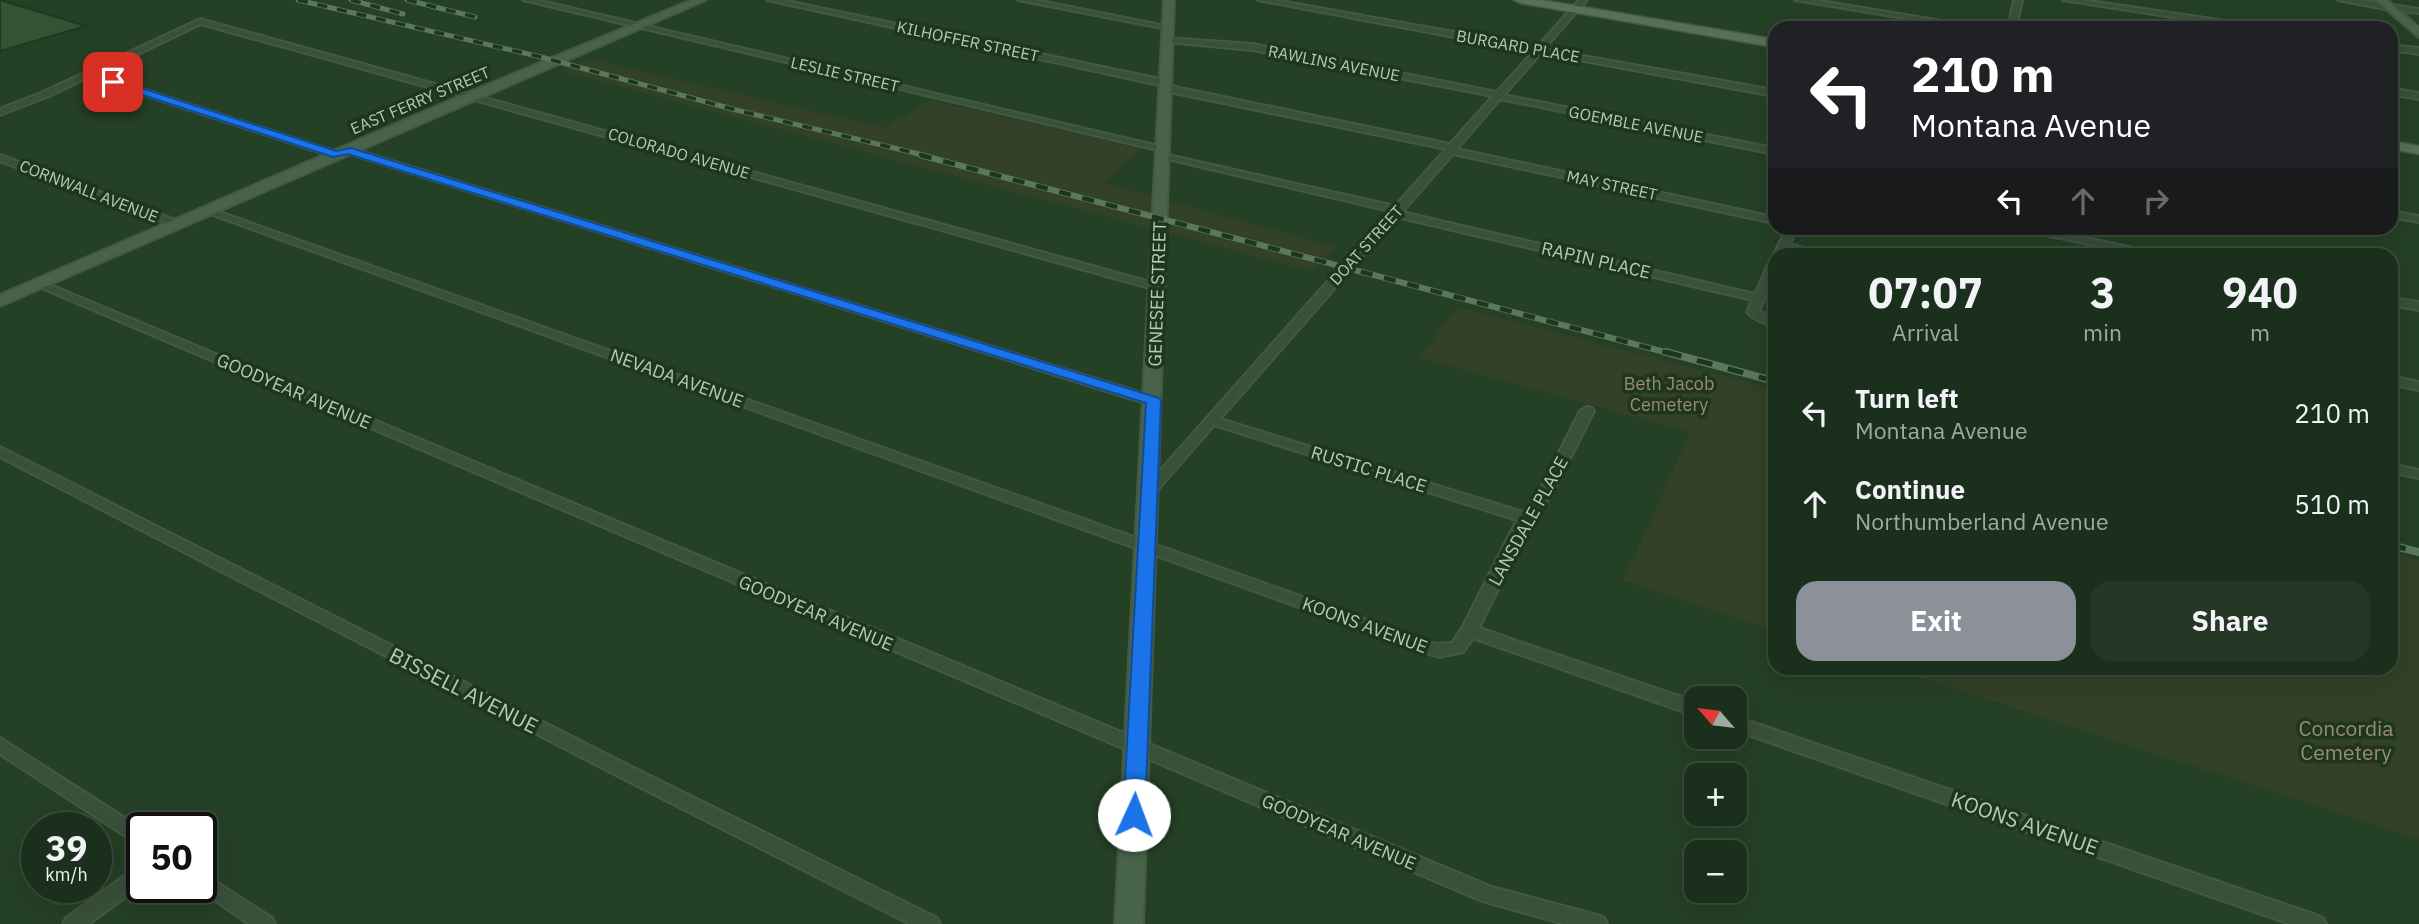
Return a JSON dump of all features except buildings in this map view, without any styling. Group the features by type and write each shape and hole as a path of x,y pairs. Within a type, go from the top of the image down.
{"main road":[{"name":"EAST FERRY STREET","path":"0,302 474,95 701,0"},
{"name":"GENESEE STREET","path":"1129,924 1150,490 1169,0"},
{"path":"1520,0 1579,5 1768,42"},
{"path":"2386,5 2419,34"},
{"path":"2398,146 2419,150"}],"street":[{"name":"LESLIE STREET","path":"527,0 1162,151"},
{"name":"KILHOFFER STREET","path":"771,0 1165,85"},
{"name":"RAWLINS AVENUE","path":"1022,0 1167,34 1252,47 1499,96"},
{"name":"BURGARD PLACE","path":"1262,0 1768,92"},
{"path":"1799,0 1936,21"},
{"path":"2014,21 2018,0"},
{"path":"2067,0 2212,21"},
{"path":"2342,0 2419,11"},
{"name":"DOAT STREET","path":"1150,490 1579,5"},
{"name":"COLORADO AVENUE","path":"88,74 200,21 1157,287"},
{"path":"2398,48 2419,51"},
{"path":"0,112 88,74 1153,401"},
{"name":"MAY STREET","path":"1165,85 1768,219"},
{"path":"2398,92 2419,96"},
{"name":"GOEMBLE AVENUE","path":"1499,96 1768,150"},
{"name":"RAPIN PLACE","path":"1162,151 1396,211 1759,298"},
{"name":"CORNWALL AVENUE","path":"0,158 177,224"},
{"name":"NEVADA AVENUE","path":"207,211 1146,546"},
{"path":"2398,215 2419,219"},
{"path":"2061,235 2125,248"},
{"path":"1768,278 1754,309 1755,314 1768,319"},
{"name":"GOODYEAR AVENUE","path":"41,284 1496,898 1597,924"},
{"path":"2398,302 2419,306"},
{"path":"2398,382 2419,386"},
{"name":"LANSDALE PLACE","path":"1469,631 1526,518 1544,496 1587,411"},
{"name":"RUSTIC PLACE","path":"1211,420 1526,518"},
{"name":"BISSELL AVENUE","path":"0,451 486,701 930,924"},
{"path":"2398,470 2419,474"},
{"name":"KOONS AVENUE","path":"1146,546 1440,651 1457,648 1469,631"},
{"path":"1469,631 1684,705"},
{"name":"KOONS AVENUE","path":"1747,727 2316,924"},
{"path":"0,745 126,828"},
{"path":"73,924 126,886"},
{"path":"217,891 265,924"}],"green space":[{"path":"590,59 884,128 930,100 1142,148 1104,183 1336,247 1313,272 562,71"},
{"name":"Beth Jacob Cemetery","path":"1457,307 1768,387 1768,629 1623,581 1690,432 1420,358"},
{"name":"Concordia Cemetery","path":"2398,554 2419,560 2419,839 1911,675 2398,675"}],"railway":[{"path":"298,0 541,57 736,110 927,156"},
{"path":"351,0 403,14"},
{"path":"407,0 475,17"},
{"path":"920,155 1672,354"},
{"path":"1666,352 1768,379"},
{"path":"2398,547 2419,552"}],"route":[{"path":"113,82 337,155 347,150 1153,401 1134,815"}]}
